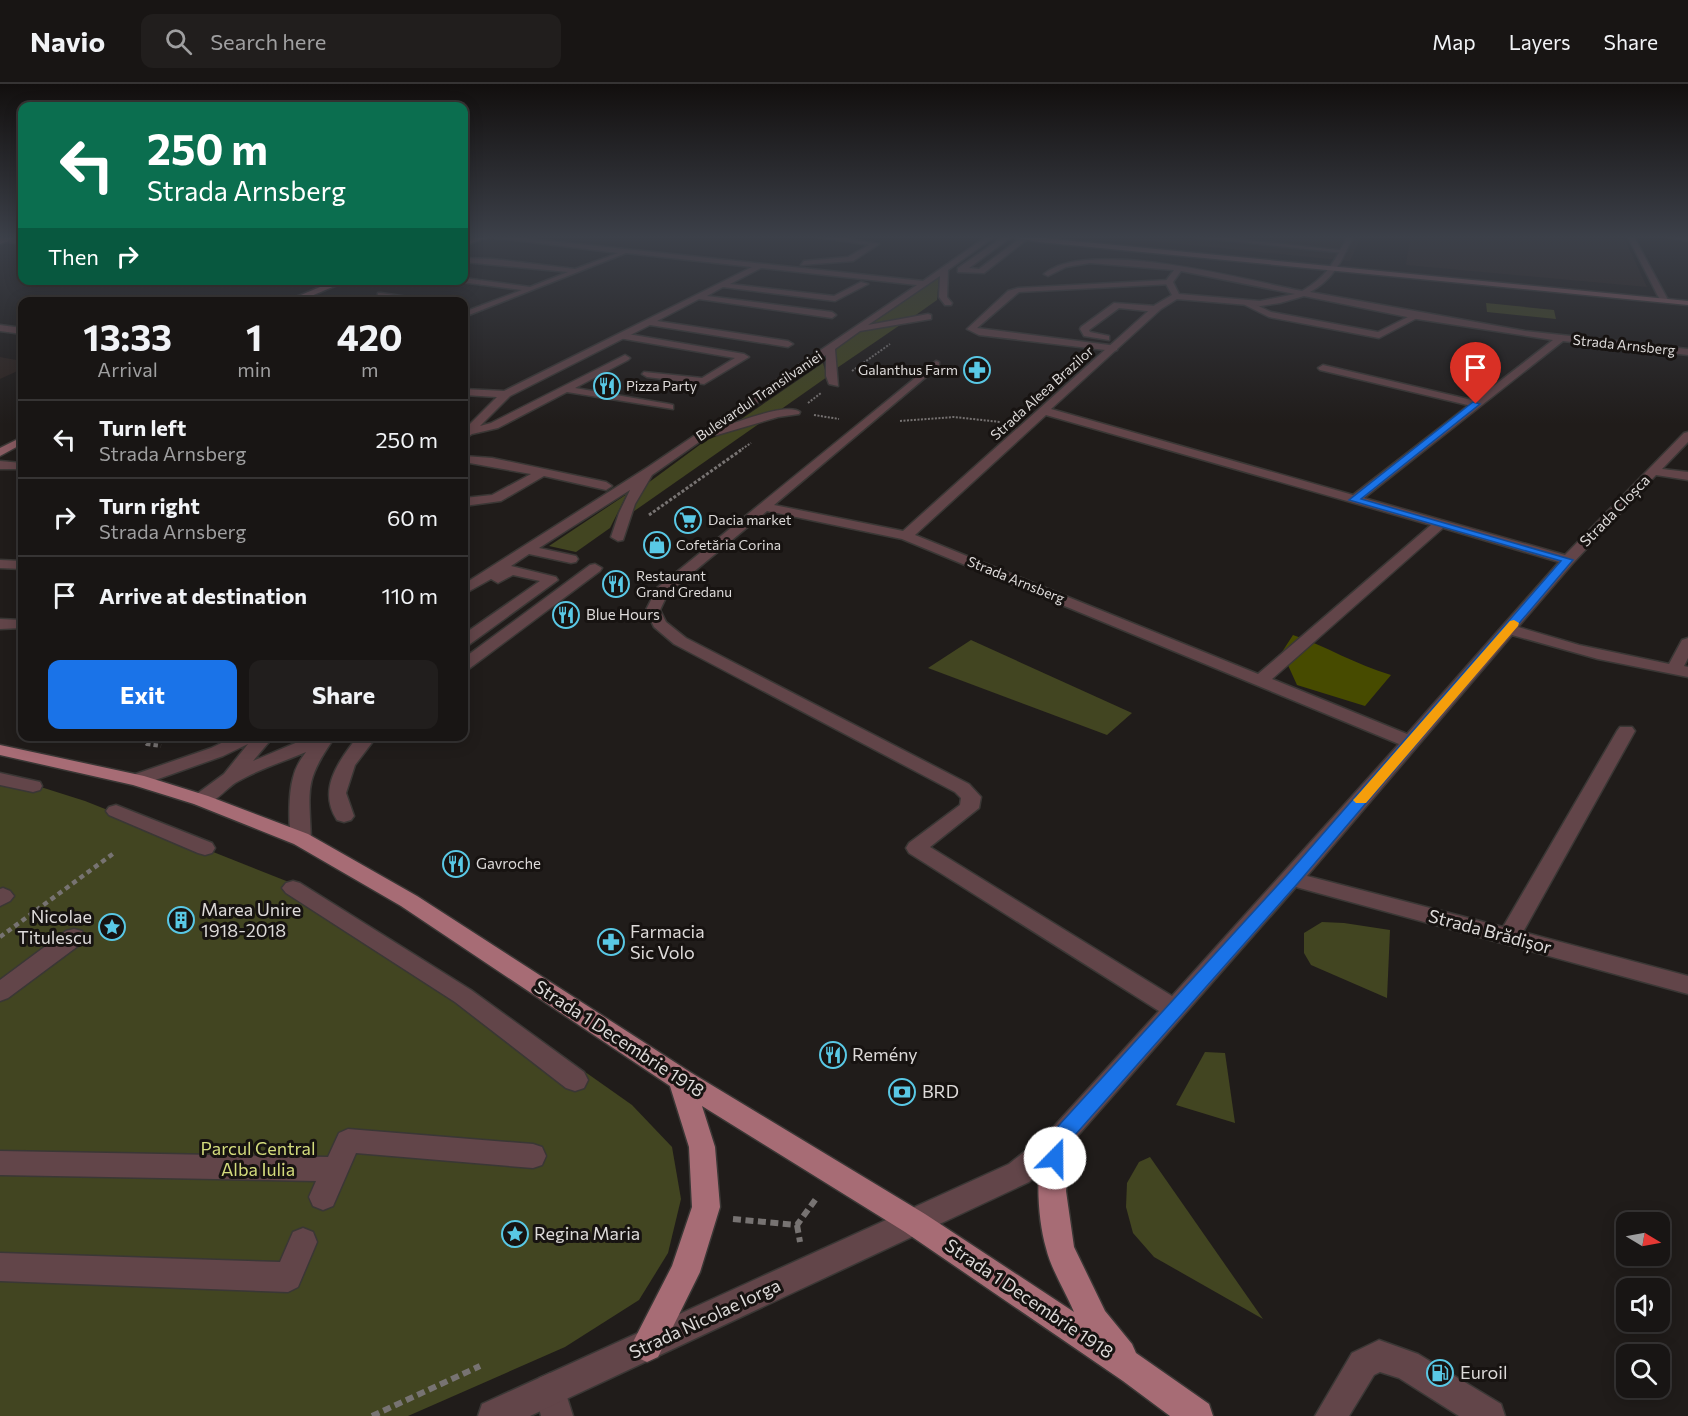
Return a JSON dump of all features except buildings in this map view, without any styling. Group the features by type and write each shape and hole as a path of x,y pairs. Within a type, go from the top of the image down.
{"main road":[{"path":"1665,299 1688,301"},
{"path":"0,453 18,442"},
{"name":"Strada 1 Decembrie 1918","path":"0,750 136,780 201,800 301,839 409,901 681,1080 915,1223 1134,1370 1197,1416"},
{"path":"647,1346 685,1272 706,1207 702,1147 681,1080"},
{"path":"1057,1141 1052,1191 1060,1248 1094,1322 1134,1370"}],"street":[{"path":"468,313 502,299"},
{"path":"468,431 506,394 696,299"},
{"path":"716,299 832,315"},
{"name":"Bulevardul Transilvaniei","path":"468,588 652,470 900,299"},
{"path":"945,299 948,303"},
{"path":"1004,299 971,329 980,332 1118,344"},
{"name":"Strada Aleea Brazilor","path":"906,536 1156,309 1171,299"},
{"name":"Strada Arnsberg","path":"1209,299 1248,303 1293,299"},
{"name":"Strada Arnsberg","path":"1341,299 1417,316 1560,339 1688,352"},
{"name":"Strada Arnsberg","path":"1248,303 1269,314 1378,335 1417,316"},
{"path":"1118,344 1087,334 1084,329 1117,305 1156,309"},
{"path":"468,308 478,309"},
{"name":"Bulevardul Transilvaniei","path":"854,331 928,316"},
{"path":"649,322 788,344"},
{"path":"0,328 18,330"},
{"path":"622,336 744,357 704,381 647,374"},
{"name":"Strada Arnsberg","path":"1354,500 1560,339"},
{"name":"Bulevardul Transilvaniei","path":"830,348 831,376 834,384"},
{"path":"468,433 494,426 625,358"},
{"path":"936,364 662,591 653,610 659,624 680,641 962,788 971,797 969,808 916,848 1174,1009"},
{"path":"1323,368 1476,404"},
{"path":"529,382 669,407"},
{"path":"468,392 506,394"},
{"path":"1045,411 1568,560"},
{"name":"Bulevardul Transilvaniei","path":"688,444 744,423 795,412"},
{"path":"468,419 480,419"},
{"name":"Strada Cloșca","path":"915,1223 1019,1173 1057,1141 1292,879 1568,560 1688,435"},
{"path":"468,460 606,486"},
{"path":"0,465 18,466"},
{"name":"Bulevardul Transilvaniei","path":"618,537 620,524 639,484 652,470"},
{"path":"1653,471 1688,476"},
{"path":"468,502 480,502 506,496 541,472"},
{"name":"Strada Arnsberg","path":"763,506 906,536 1411,742"},
{"path":"1261,680 1440,524"},
{"path":"528,550 571,559"},
{"path":"0,564 18,565"},
{"path":"468,662 595,568"},
{"path":"468,598 511,570 551,580 468,638"},
{"path":"0,624 18,624"},
{"path":"1509,629 1592,654 1681,671 1688,643"},
{"path":"1509,936 1626,731"},
{"path":"136,780 240,741"},
{"path":"201,800 230,778 262,741"},
{"path":"230,778 317,741"},
{"path":"301,839 302,777 311,758 323,741"},
{"path":"344,816 337,793 346,764 364,741"},
{"path":"0,779 33,786"},
{"path":"116,811 205,848"},
{"name":"Strada Brădișor","path":"1292,879 1688,985"},
{"path":"293,888 463,996 575,1080"},
{"path":"0,992 74,937"},
{"path":"323,1197 348,1141 533,1156"},
{"path":"0,1163 335,1169"},
{"name":"Strada Nicolae Iorga","path":"494,1416 554,1403 647,1346 915,1223"},
{"path":"0,1267 288,1277 303,1242"},
{"path":"1332,1416 1363,1364 1379,1356 1407,1365 1489,1416"}],"path":[{"path":"795,412 864,423 954,417 1028,426"},
{"path":"0,937 114,853"},
{"path":"704,1216 797,1225 834,1175"},
{"path":"372,1416 480,1366"}],"shaded area":[{"path":"0,357 18,360 18,371 0,379"},
{"path":"1293,635 1391,675 1365,706 1297,685 1282,652"}],"green space":[{"path":"905,299 937,299 913,317 866,326"},
{"path":"1486,303 1554,310 1556,319 1487,312"},
{"path":"906,321 834,370 834,349 860,331"},
{"path":"823,363 827,377 780,410 734,424"},
{"path":"763,421 630,514 648,483 705,441"},
{"path":"627,494 610,528 576,552 549,546"},
{"path":"971,640 1132,713 1107,735 928,668"},
{"name":"Parcul Central Alba Iulia","path":"0,777 25,782 85,801 304,888 455,980 632,1105 672,1147 681,1199 668,1253 639,1300 565,1347 408,1416 0,1416"},
{"path":"1322,922 1390,930 1387,998 1311,965 1304,953 1304,933"},
{"path":"1205,1052 1225,1053 1235,1123 1176,1105"},
{"path":"1150,1157 1263,1319 1154,1257 1133,1233 1126,1207 1127,1183 1139,1162"}],"slow traffic":[{"path":"1361,800 1514,623"}],"place":[{"name":"Galanthus Farm","path":"977,370"},
{"name":"Pizza Party","path":"607,386"},
{"name":"Dacia market","path":"688,520"},
{"name":"Cofetăria Corina","path":"657,545"},
{"name":"Restaurant Grand Gredanu","path":"616,584"},
{"name":"Blue Hours","path":"566,615"},
{"name":"Gavroche","path":"456,864"},
{"name":"Marea Unire 1918-2018","path":"181,920"},
{"name":"Nicolae Titulescu","path":"112,927"},
{"name":"Farmacia Sic Volo","path":"611,942"},
{"name":"Remény","path":"833,1055"},
{"name":"BRD","path":"902,1092"},
{"name":"Regina Maria","path":"515,1234"},
{"name":"Euroil","path":"1440,1373"}],"route":[{"path":"1055,1158 1057,1141 1292,879 1568,560 1354,500 1476,404"}]}
